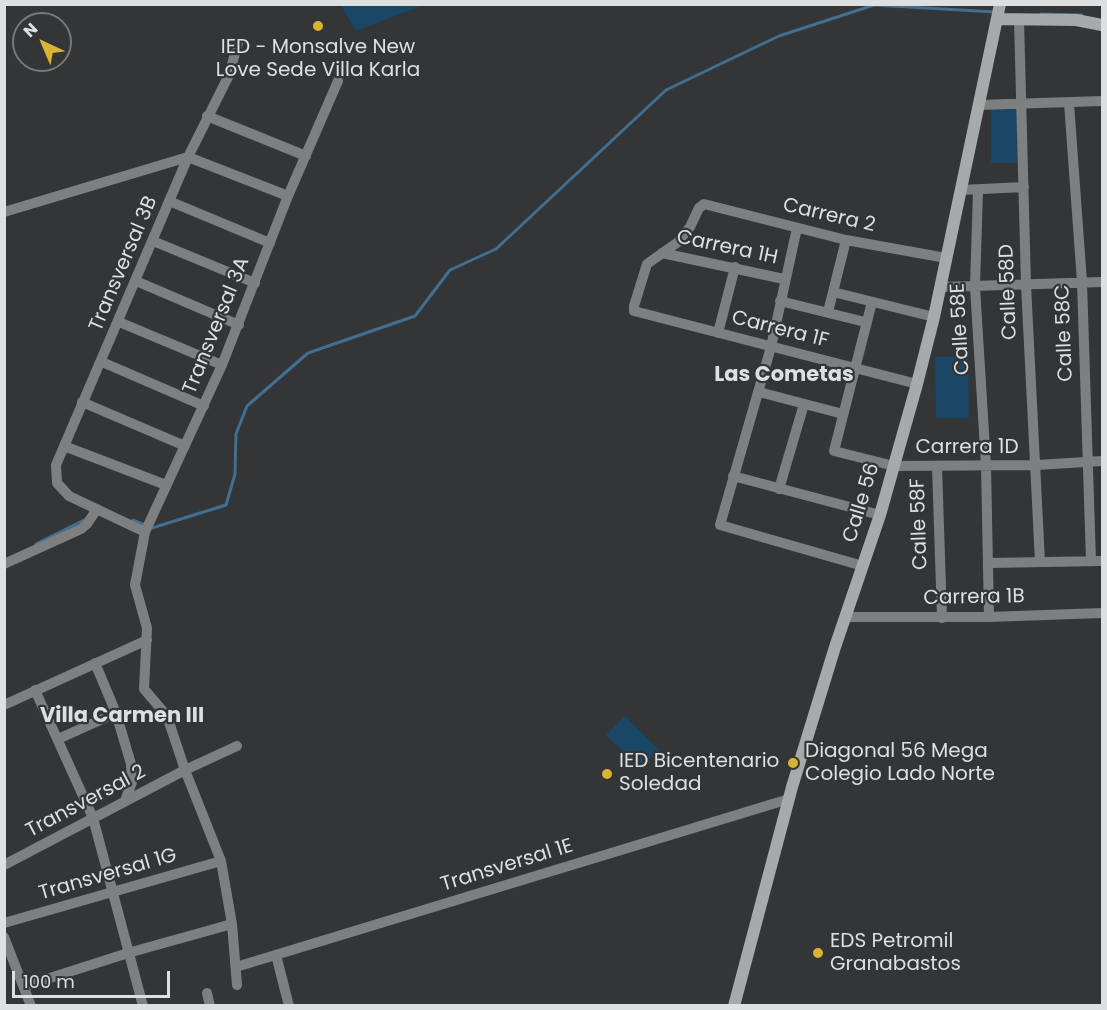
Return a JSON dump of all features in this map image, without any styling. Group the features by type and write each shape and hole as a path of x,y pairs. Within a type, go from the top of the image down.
{"main road":[{"name":"Calle 56","path":"734,1005 789,799 880,515 917,384 934,317 1000,4"},
{"path":"997,19 1076,20 1102,25"}],"street":[{"name":"Calle 58D","path":"1019,20 1026,285 1037,465 1040,562"},
{"name":"Transversal 3B","path":"97,509 69,496 57,483 56,465 188,157 229,75 238,43"},
{"name":"Transversal 3A","path":"147,640 145,616 135,585 145,532 222,365 288,196 339,81"},
{"path":"979,105 1102,101"},
{"name":"Calle 58C","path":"1069,103 1082,282 1088,461 1097,561"},
{"path":"207,116 306,156"},
{"path":"4,212 188,157 288,196"},
{"path":"961,190 1024,187"},
{"name":"Calle 58E","path":"978,190 975,287 986,465"},
{"path":"169,201 270,243"},
{"name":"Carrera 2","path":"662,253 678,242 690,227 699,208 704,204 846,240 946,258"},
{"path":"797,228 784,279 771,347 720,525 863,566"},
{"path":"828,312 846,240"},
{"path":"153,241 255,283"},
{"name":"Carrera 1H","path":"662,253 784,279"},
{"name":"Carrera 1F","path":"662,253 647,264 634,311 917,384"},
{"path":"718,333 735,267"},
{"path":"136,281 239,325"},
{"path":"940,287 1102,282"},
{"path":"833,292 934,317"},
{"path":"780,301 866,322"},
{"path":"759,393 843,414 853,368 872,302"},
{"path":"119,322 222,365"},
{"path":"102,362 204,406"},
{"path":"82,402 185,446"},
{"path":"779,489 804,404"},
{"name":"Carrera 1D","path":"843,414 834,451 894,466 1037,465 1102,461"},
{"path":"64,446 166,485"},
{"path":"986,465 990,563 989,617"},
{"name":"Calle 58F","path":"937,466 942,618"},
{"path":"733,476 880,515"},
{"path":"4,564 81,529 87,525 97,509 145,532"},
{"path":"990,563 1097,561"},
{"name":"Carrera 1B","path":"846,617 942,618 1102,613"},
{"path":"4,705 147,640 144,689 167,716 184,770 221,861 232,924 237,985"},
{"path":"95,663 116,713 131,765 132,782 125,801"},
{"path":"35,690 93,818 143,1005"},
{"path":"58,739 116,713"},
{"name":"Transversal 2","path":"4,865 184,770 237,746"},
{"name":"Transversal 1E","path":"236,967 789,799"},
{"name":"Transversal 1G","path":"4,923 221,861"},
{"path":"25,986 128,953 232,924"},
{"path":"4,937 31,1005"},
{"path":"276,955 289,1005"},
{"path":"207,993 210,1005"}],"shaded area":[{"path":"341,5 424,5 356,31"},
{"path":"991,108 1017,108 1017,163 991,163"},
{"path":"968,356 969,418 936,418 935,357"},
{"path":"625,716 659,750 640,769 606,735"}],"waterway":[{"path":"133,520 152,528 226,505 235,474 236,434 247,406 308,353 415,316 450,270 496,249 666,90 779,36 874,5 995,12"},
{"path":"1041,14 1082,15"},
{"path":"36,544 84,520"}],"place":[{"name":"IED - Monsalve New Love Sede Villa Karla","path":"318,26"},
{"name":"Diagonal 56 Mega Colegio Lado Norte","path":"793,763"},
{"name":"IED Bicentenario Soledad","path":"607,774"},
{"name":"EDS Petromil Granabastos","path":"818,953"}],"district":[{"name":"Las Cometas","path":"784,376"},
{"name":"Villa Carmen III","path":"122,717"}]}
